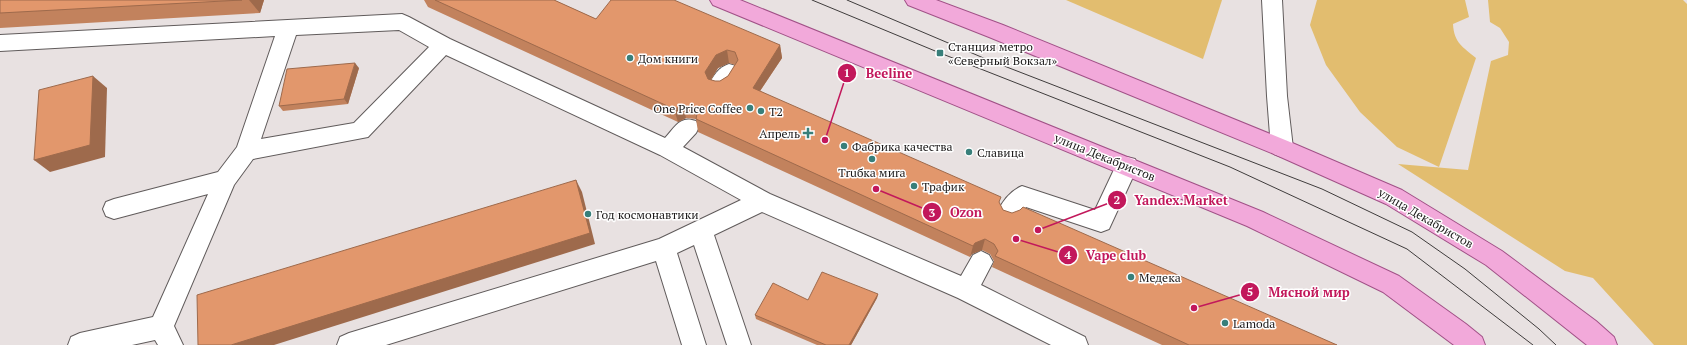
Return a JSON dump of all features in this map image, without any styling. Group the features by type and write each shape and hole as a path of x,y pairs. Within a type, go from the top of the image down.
{"main road":[{"name":"улица Декабристов","path":"720,0 1255,219 1391,284 1473,345"},
{"name":"улица Декабристов","path":"915,0 996,31 1282,148 1394,197 1494,258 1587,329 1605,345"}],"street":[{"path":"1272,0 1276,96 1282,148"},
{"path":"0,43 402,22 443,45 668,148 762,201 966,290 1076,345"},
{"path":"80,345 166,336 225,180 246,151 288,28"},
{"path":"246,151 360,131 443,45"},
{"path":"668,148 688,127"},
{"path":"1008,213 1022,196 1101,222 1127,166"},
{"path":"114,209 225,180"},
{"path":"349,345 664,248 762,201"},
{"path":"700,230 739,345"},
{"path":"664,248 694,345"},
{"path":"966,290 982,262"}],"shaded area":[{"path":"1066,0 1222,0 1203,59"},
{"path":"1317,0 1465,0 1469,17 1453,24 1455,36 1460,44 1476,58 1439,167 1397,147 1360,112 1326,65 1310,25"},
{"path":"1488,0 1683,0 1687,4 1687,345 1654,345 1593,278 1565,271 1398,164 1468,170 1491,61 1508,55 1509,42 1500,28 1490,22"}],"building":[{"path":"0,0 242,0 0,13"},
{"path":"435,0 554,0 596,19 611,0 674,0 780,45 753,88 1001,197 999,202 1003,210 1012,213 1023,207 1337,345 1189,345 995,256 998,251 994,244 985,239 975,243 973,246 696,119 697,114 693,107 683,106 674,109","holes":["727,50 735,52 738,60 728,76 720,81 708,79 705,72 716,55"]},
{"path":"355,63 344,99 279,106 287,69"},
{"path":"93,76 90,145 34,160 39,90"},
{"path":"576,180 590,233 231,345 198,345 197,295"},
{"path":"822,272 878,294 849,345 826,345 755,315 773,283 808,300"}],"tram line":[{"path":"812,0 940,53 1230,167 1407,249 1533,345"},
{"path":"847,0 986,59 1322,189 1412,232 1465,269 1539,329 1556,345"}],"place":[{"name":"Станция метро «Северный Вокзал»","path":"940,53"},
{"name":"Дом книги","path":"630,58"},
{"name":"One Price Coffee","path":"750,108"},
{"name":"Т2","path":"761,111"},
{"name":"Апрель","path":"808,133"},
{"name":"Beeline","path":"825,140"},
{"name":"Фабрика качества","path":"844,146"},
{"name":"Славица","path":"969,152"},
{"name":"Truбка миra","path":"872,159"},
{"name":"Трафик","path":"914,186"},
{"name":"Ozon","path":"876,189"},
{"name":"Год космонавтики","path":"588,214"},
{"name":"Yandex.Market","path":"1038,230"},
{"name":"Vape club","path":"1016,239"},
{"name":"Медека","path":"1131,277"},
{"name":"Мясной мир","path":"1194,308"},
{"name":"Lamoda","path":"1225,323"}]}
